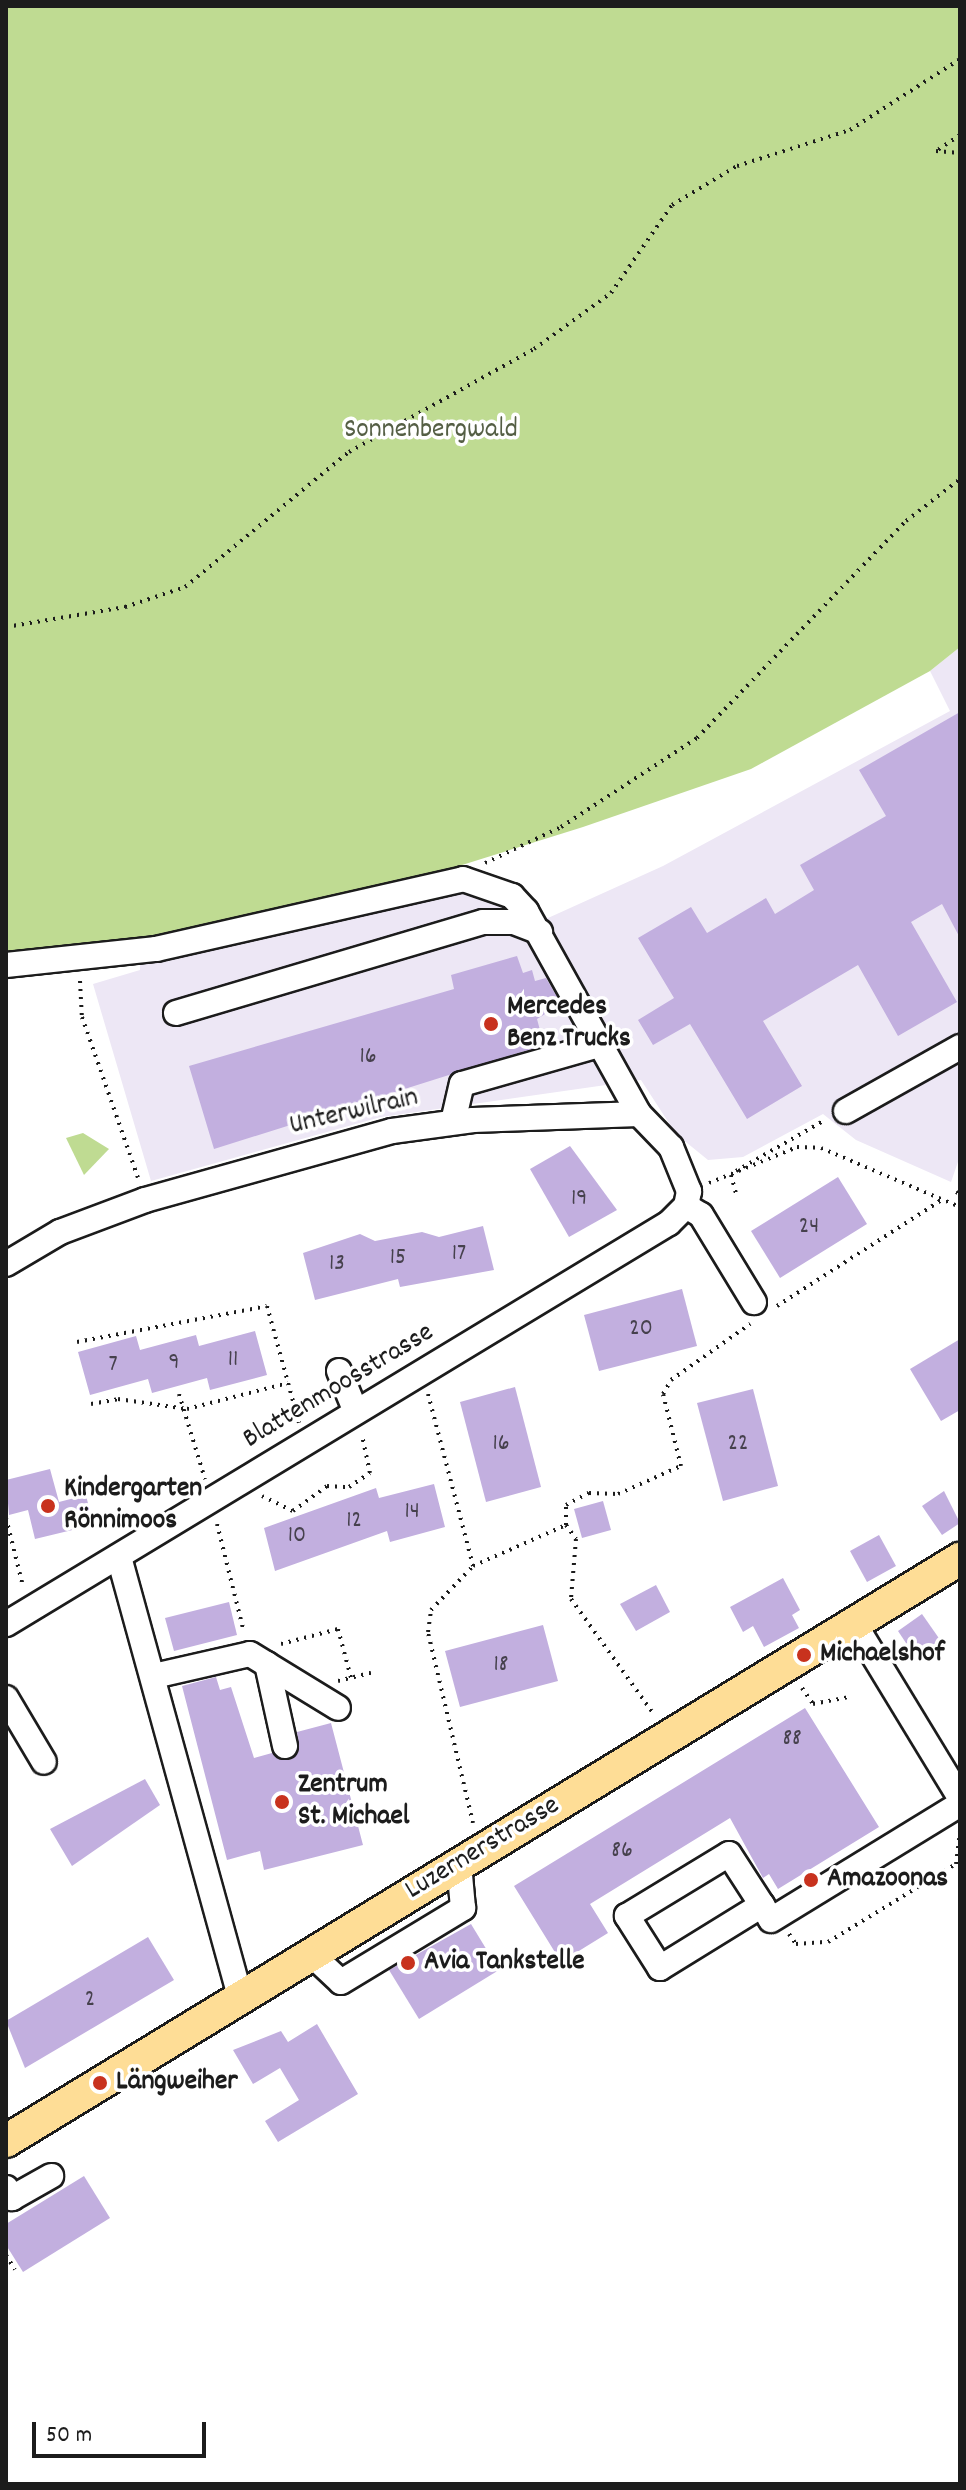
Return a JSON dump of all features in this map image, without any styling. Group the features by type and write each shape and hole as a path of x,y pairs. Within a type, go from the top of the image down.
{"main road":[{"name":"Luzernerstrasse","path":"6,2141 960,1559"}],"street":[{"path":"6,965 78,962 465,879 512,896 540,932 639,1114 671,1147 688,1199 754,1302"},
{"path":"176,1013 483,922 514,922 540,932"},
{"path":"453,1122 462,1084 602,1044"},
{"path":"838,1114 960,1047"},
{"name":"Unterwilrain","path":"6,1264 60,1232 145,1200 330,1147 453,1122 593,1110 639,1114"},
{"name":"Blattenmoosstrasse","path":"6,1624 358,1419 419,1373 688,1199"},
{"path":"339,1371 358,1419"},
{"path":"119,1557 240,1996"},
{"path":"762,1905 660,1968 627,1916 729,1854 762,1905 771,1920 960,1801 855,1625"},
{"path":"154,1676 258,1659 338,1708"},
{"path":"258,1659 285,1746"},
{"path":"6,1698 44,1762"},
{"path":"6,2188 12,2198 51,2176"}],"path":[{"path":"6,627 125,607 185,587 349,452 534,349 611,293 672,205 737,166 850,130 960,59"},
{"path":"960,135 936,151 960,153"},
{"path":"465,879 697,738 906,521 960,479"},
{"path":"78,962 82,1017 145,1200"},
{"path":"731,1175 838,1114"},
{"path":"731,1175 797,1147 821,1148 960,1207"},
{"path":"731,1175 736,1194"},
{"path":"653,1713 571,1599 576,1539 566,1525 566,1505 589,1493 618,1494 681,1466 663,1394 671,1380 943,1199"},
{"path":"77,1342 267,1306 301,1429"},
{"path":"419,1373 473,1566"},
{"path":"91,1404 118,1399 187,1409 288,1383"},
{"path":"179,1394 187,1409 207,1485"},
{"path":"254,1490 293,1511 327,1486 349,1487 370,1473 358,1419"},
{"path":"213,1515 258,1659 273,1646 338,1629 351,1678"},
{"path":"6,1518 25,1596"},
{"path":"478,1831 428,1632 431,1610 473,1566 566,1525"},
{"path":"802,1688 813,1704 848,1697"},
{"path":"787,1931 796,1944 828,1942 956,1864 960,1829"},
{"path":"6,2255 15,2270"}],"shaded area":[{"path":"960,647 960,1156 951,1182 856,1140 823,1114 743,1157 708,1160 676,1134 641,1080 381,1117 151,1181 93,984 140,970 140,958 454,889 548,918 663,866 950,711 930,671"}],"green space":[{"name":"Sonnenbergwald","path":"6,6 960,6 960,647 930,671 751,769 583,827 360,897 140,945 6,959"},
{"path":"83,1133 109,1149 84,1175 66,1138"}],"building":[{"path":"960,712 960,938 942,904 911,922 957,1002 898,1036 858,965 763,1021 802,1086 747,1119 690,1024 653,1045 638,1020 674,998 638,938 691,907 707,933 766,898 775,914 814,890 800,865 886,816 859,770"},
{"path":"517,956 523,973 532,970 535,981 546,978 561,1004 537,1019 544,1045 214,1149 189,1066 454,989 451,975"},
{"path":"570,1146 617,1210 569,1237 530,1169"},
{"path":"838,1177 867,1224 780,1278 751,1231"},
{"path":"483,1226 494,1270 400,1287 398,1279 315,1300 303,1253 360,1234 375,1241 422,1232 439,1237"},
{"path":"682,1289 697,1346 599,1371 584,1315"},
{"path":"255,1331 267,1375 210,1390 207,1378 152,1393 148,1379 90,1395 78,1352 136,1336 140,1350 196,1335 199,1346"},
{"path":"960,1339 960,1410 941,1421 910,1369"},
{"path":"515,1387 541,1487 486,1502 460,1402"},
{"path":"753,1389 778,1486 723,1501 697,1403"},
{"name":"Kindergarten Rönnimoos","path":"50,1469 59,1502 86,1495 93,1525 35,1539 28,1510 9,1515 6,1480"},
{"path":"434,1484 445,1527 390,1542 387,1531 275,1571 264,1528 376,1488 379,1498"},
{"path":"944,1491 960,1523 942,1535 922,1506"},
{"path":"603,1501 611,1530 582,1538 574,1509"},
{"path":"879,1535 896,1566 867,1582 850,1551"},
{"path":"783,1578 800,1610 792,1615 799,1628 764,1647 753,1626 743,1632 730,1607"},
{"path":"656,1585 670,1612 636,1631 620,1604"},
{"path":"229,1602 237,1635 174,1651 165,1618"},
{"path":"922,1614 943,1644 918,1661 898,1631"},
{"path":"543,1625 558,1681 460,1707 445,1651"},
{"name":"Zentrum St. Michael","path":"216,1677 220,1690 231,1687 254,1758 272,1753 289,1760 299,1750 297,1732 331,1723 363,1845 264,1870 260,1851 227,1860 182,1686"},
{"path":"805,1708 879,1827 778,1889 769,1874 763,1878 730,1818 590,1904 608,1933 561,1962 514,1886"},
{"path":"145,1779 160,1805 72,1866 50,1829"},
{"path":"471,1924 499,1970 419,2019 389,1970"},
{"path":"148,1937 174,1980 25,2068 6,2021"},
{"path":"317,2024 358,2094 278,2142 265,2121 299,2100 280,2068 253,2084 233,2050 281,2031 288,2042"},
{"path":"84,2176 110,2218 23,2272 6,2245 6,2224"}],"place":[{"name":"Mercedes Benz Trucks","path":"491,1024"},
{"name":"Kindergarten Rönnimoos","path":"48,1506"},
{"name":"Michaelshof","path":"804,1655"},
{"name":"Zentrum St. Michael","path":"282,1802"},
{"name":"Amazoonas","path":"811,1880"},
{"name":"Avia Tankstelle","path":"408,1963"},
{"name":"Längweiher","path":"100,2083"}]}
